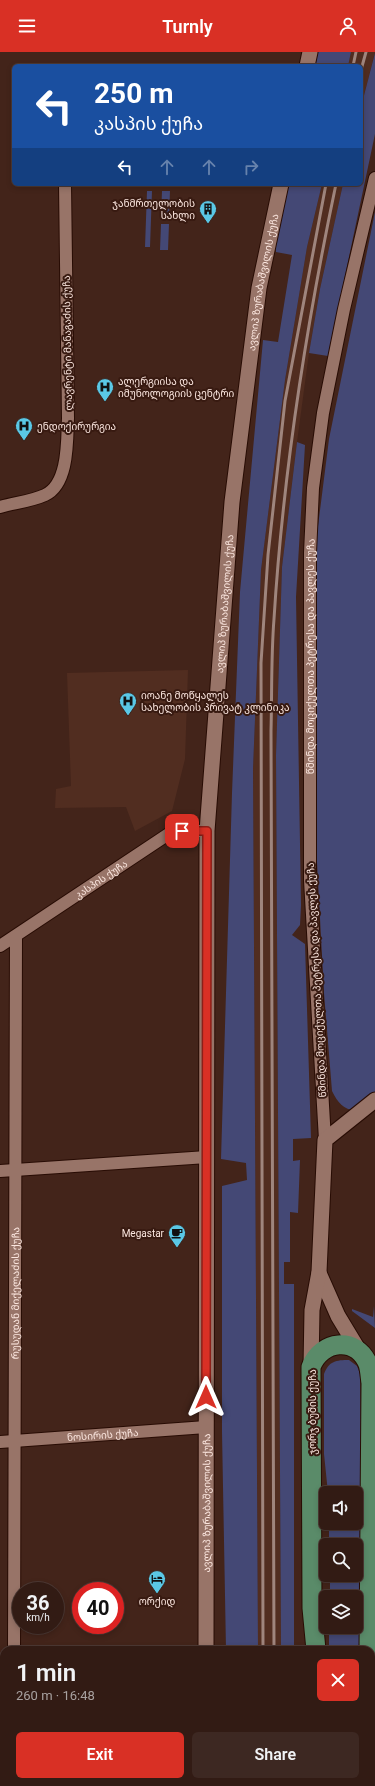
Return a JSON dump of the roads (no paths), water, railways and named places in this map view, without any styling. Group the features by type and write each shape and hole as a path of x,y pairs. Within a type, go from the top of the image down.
{"main road":[{"name":"ჯორჯ ბუშის ქუჩა","path":"316,1646 312,1608 311,1367 319,1352 333,1346 346,1345 361,1354"},
{"path":"361,1354 368,1364 371,1383 369,1646"},
{"path":"308,1646 312,1608"}],"street":[{"path":"307,64 310,52"},
{"name":"წმინდა მოციქულთა პეტრესა და პავლეს ქუჩა","path":"325,1140 310,880 310,553 313,488 323,413 344,309 375,178"},
{"name":"ლავრენტი მანაგაძის ქუჩა","path":"0,507 45,495 54,489 61,476 67,456 68,418 65,186"},
{"name":"ავლიპ ზურაბაშვილის ქუჩა","path":"206,1646 207,831 232,502 259,288 281,186"},
{"name":"კასპის ქუჩა","path":"0,946 173,831 207,831"},
{"name":"რუსუდან მიქელაძის ქუჩა","path":"14,1646 16,936"},
{"path":"311,1367 312,1310 319,1272 325,1140 375,1100"},
{"path":"0,1171 207,1157"},
{"path":"319,1272 338,1316 361,1354"},
{"name":"ნოსირის ქუჩა","path":"0,1442 206,1427"}],"railway":[{"path":"353,64 356,52"},
{"path":"363,64 366,52"},
{"path":"263,1646 261,663 268,555 285,401 326,186"},
{"path":"274,1646 272,647 283,510 297,400 315,292 336,186"}],"place":[{"name":"ჯანმრთელობის სახლი","path":"208,224"},
{"name":"ალერგიისა და იმუნოლოგიის ცენტრი","path":"105,402"},
{"name":"ენდოქირურგია","path":"24,441"},
{"name":"იოანე მოწყალეს სახელობის პრივატ კლინიკა","path":"128,716"},
{"name":"Megastar","path":"177,1248"},
{"name":"ორქიდ","path":"157,1594"}]}
